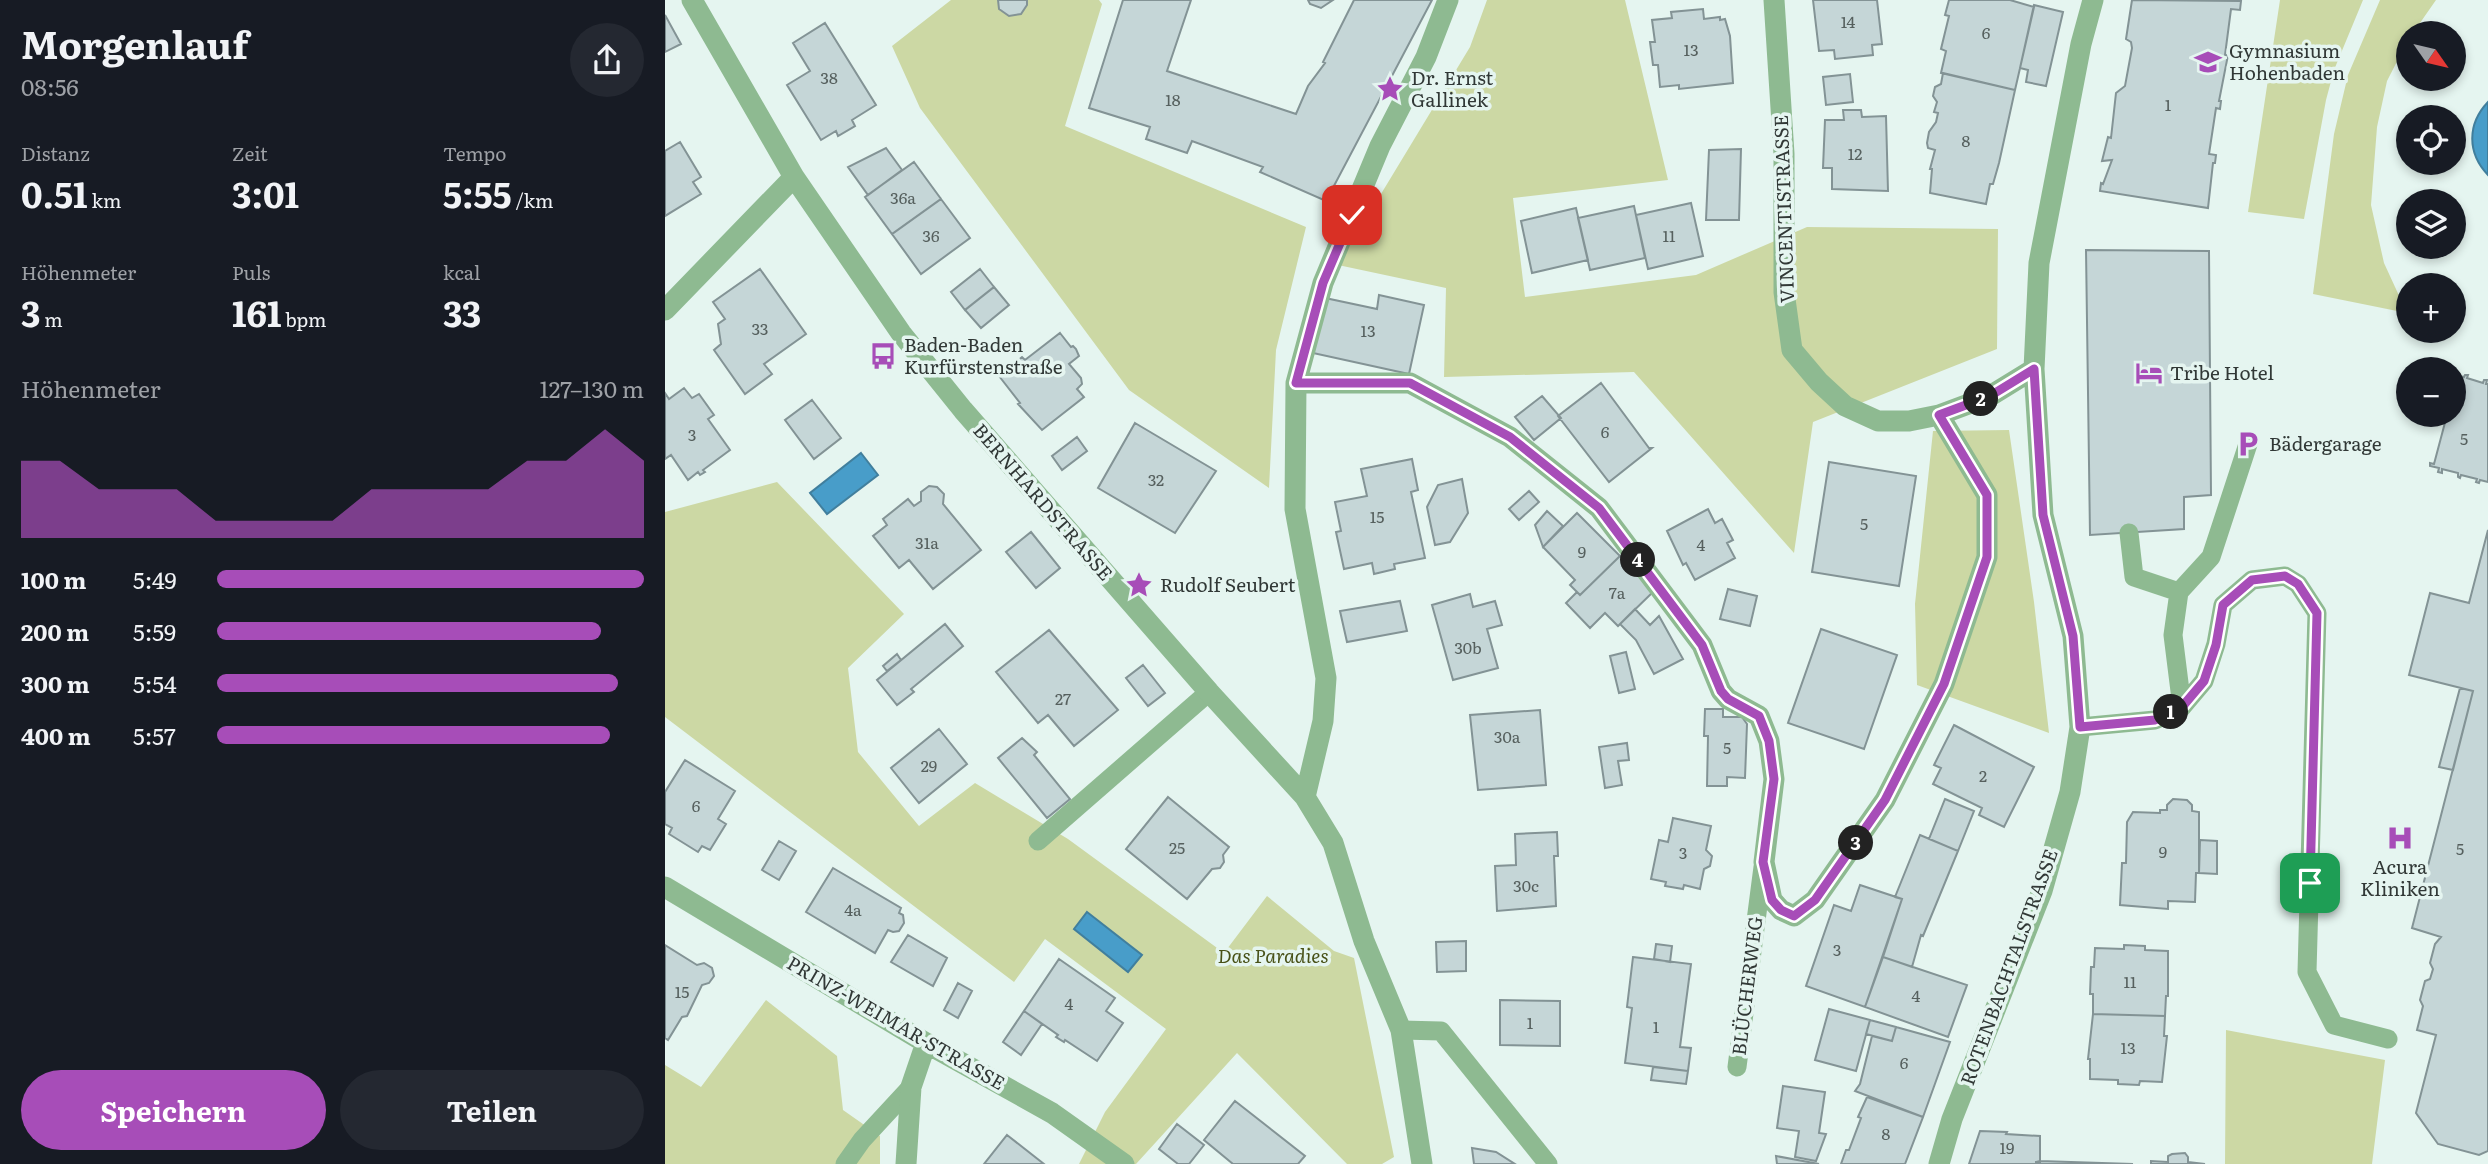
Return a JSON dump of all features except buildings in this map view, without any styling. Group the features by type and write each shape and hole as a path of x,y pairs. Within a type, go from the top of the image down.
{"street":[{"name":"BERNHARDSTRASSE","path":"692,0 794,177 901,333 963,410 1209,692 1305,797 1333,843 1364,941 1401,1030 1422,1164"},
{"path":"1305,797 1323,721 1326,678 1295,509 1296,383 1323,283 1380,146 1426,57 1448,0"},
{"name":"VINCENTISTRASSE","path":"1774,0 1784,154 1784,292 1792,350 1819,382 1845,406 1878,421 1909,421 1939,415 1990,396 2034,369"},
{"path":"2034,369 2039,263 2081,44 2093,0"},
{"path":"665,310 794,177"},
{"name":"ROTENBACHTALSTRASSE","path":"1940,1164 1952,1119 2042,891 2070,792 2080,727 2073,636 2043,515 2034,369"},
{"path":"1296,383 1410,383 1510,437 1599,508 1702,645 1721,691 1728,699 1759,716 1769,741 1774,779 1763,862 1772,900 1781,910 1794,916 1815,900 1885,800 1944,684 1987,557 1987,495 1939,415"},
{"name":"PRINZ-WEIMAR-STRASSE","path":"665,887 926,1043 1052,1113 1124,1164"},
{"path":"906,1164 911,1087 926,1043"}],"lane":[{"path":"2182,707 2173,635 2179,592 2210,557 2248,444"},
{"path":"2129,533 2134,577 2179,592"},
{"path":"2080,727 2155,720 2182,707 2204,681 2216,645 2223,605 2252,580 2285,576 2298,584 2317,613 2307,972 2334,1025 2388,1039"},
{"path":"1038,841 1209,692"},
{"name":"BLÜCHERWEG","path":"1737,1067 1774,779"},
{"path":"1401,1030 1441,1031 1548,1164"},
{"path":"845,1164 911,1087"}],"green space":[{"path":"951,0 1099,0 1102,4 1065,126 1306,227 1276,350 1269,488 1129,390 920,108 892,46"},
{"path":"1487,0 1625,0 1668,180 1513,198 1525,297 1696,275 1807,227 1998,229 1997,349 1813,422 1794,553 1634,372 1444,377 1446,288 1338,265 1470,47"},
{"path":"2280,0 2363,0 2334,70 2304,219 2248,212"},
{"path":"2380,0 2436,0 2421,21 2396,21 2396,63 2387,81 2377,127 2371,205 2384,263 2396,289 2396,311 2313,294 2334,134 2348,75"},
{"path":"2009,430 2034,602 2049,733 1917,685 1915,604 1933,431"},
{"name":"Das Paradies","path":"777,482 904,614 848,668 858,752 919,826 975,783 1068,839 1224,953 1267,896 1334,951 1354,958 1394,1157 1382,1164 1347,1164 1237,1053 1136,1164 1079,1164 1105,1112 1166,1029 1045,939 1014,982 665,717 665,512"},
{"path":"766,1000 837,1056 843,1110 880,1136 880,1164 665,1164 665,1065 701,1087"},
{"path":"2226,1030 2385,1060 2372,1164 2225,1164"}],"water":[{"path":"2488,102 2488,175 2476,157 2472,139 2476,120"},
{"path":"861,453 878,475 827,514 810,493"},
{"path":"1087,912 1142,955 1128,972 1074,929"}],"place":[{"name":"Gymnasium Hohenbaden","path":"2208,62"},
{"name":"Dr. Ernst Gallinek","path":"1390,89"},
{"name":"Baden-Baden Kurfürstenstraße","path":"883,356"},
{"name":"Tribe Hotel","path":"2149,373"},
{"name":"Bädergarage","path":"2248,444"},
{"name":"Rudolf Seubert","path":"1139,585"},
{"name":"Acura Kliniken","path":"2400,838"}],"route":[{"path":"1352,215 1323,283 1296,383 1410,383 1510,437 1599,508 1702,645 1721,691 1728,699 1759,716 1769,741 1774,779 1763,862 1772,900 1781,910 1794,916 1815,900 1885,800 1944,684 1987,557 1987,495 1939,415 1990,396 2034,369 2043,515 2073,636 2080,727 2155,720 2182,707 2204,681 2216,645 2223,605 2252,580 2285,576 2298,584 2317,613 2310,883"}]}
